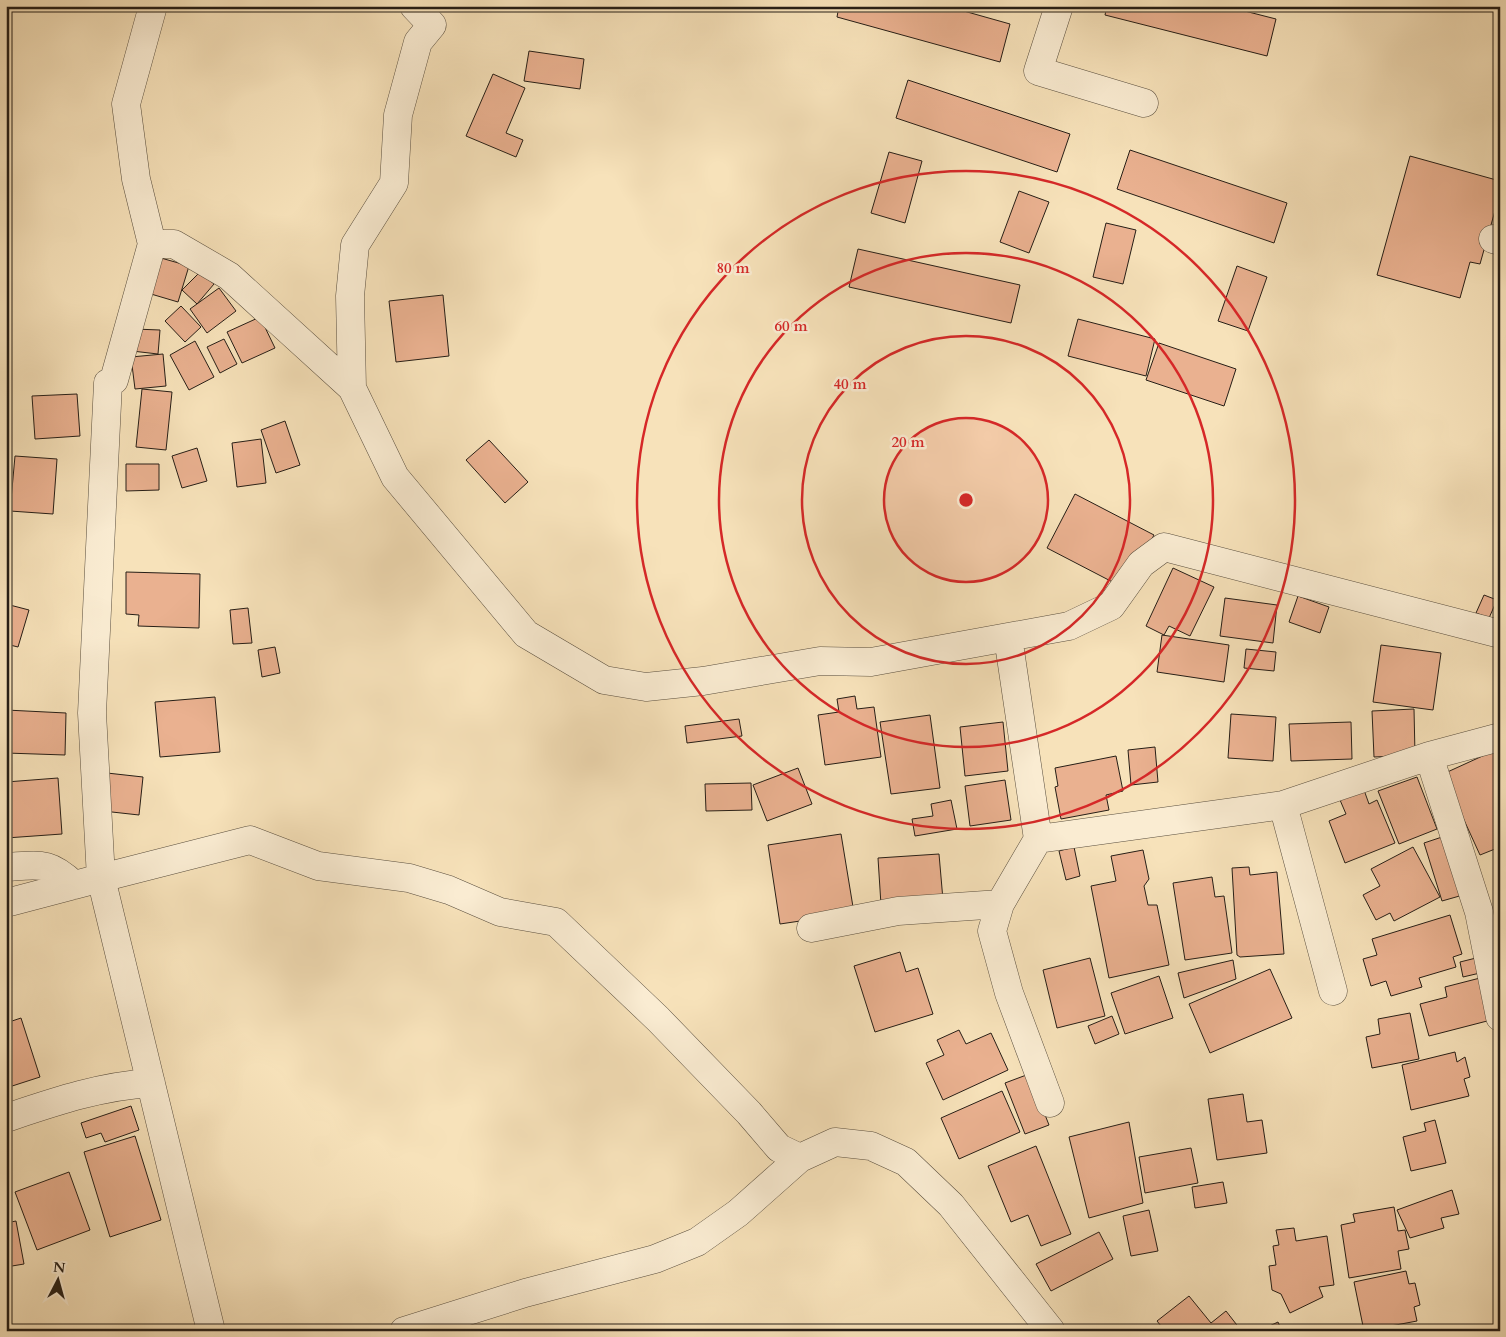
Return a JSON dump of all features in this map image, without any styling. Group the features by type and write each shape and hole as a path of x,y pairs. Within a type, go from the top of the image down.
{"street":[{"path":"153,6 126,104 136,179 152,244 114,380 108,384 92,713 102,878 211,1331"},
{"path":"352,388 350,296 355,245 394,183 398,115 418,42 432,25 414,6"},
{"path":"1059,6 1038,71 1144,103"},
{"path":"152,244 174,244 229,276 352,388 395,477 526,634 604,680 646,687 694,682 820,661 871,662 1069,626 1111,606 1141,564 1164,547 1500,634"},
{"path":"1008,637 1038,839 1000,904 992,931 1009,993 1050,1103"},
{"path":"1038,839 1283,805 1429,756 1500,736"},
{"path":"1429,756 1479,912 1500,1017"},
{"path":"1283,805 1333,991"},
{"path":"6,903 250,840 318,866 409,878 449,890 500,912 556,922 658,1019 749,1113 779,1148 800,1158"},
{"path":"6,867 50,866 61,872 74,885"},
{"path":"811,928 898,911 1000,904"},
{"path":"6,1118 78,1094 118,1085 151,1083"},
{"path":"404,1331 525,1292 655,1259 697,1242 738,1213 800,1158 835,1142 871,1146 906,1162 951,1205 1052,1331"}],"building":[{"path":"839,6 946,6 1010,24 1000,62 837,17"},
{"path":"1107,6 1225,6 1276,19 1267,56 1105,15"},
{"path":"529,51 584,59 580,89 524,81"},
{"path":"493,74 525,88 506,133 523,140 516,157 466,136"},
{"path":"908,80 1070,134 1057,172 896,118"},
{"path":"1130,150 1287,203 1274,243 1117,189"},
{"path":"889,152 922,161 905,223 871,213"},
{"path":"1410,156 1500,181 1500,193 1480,264 1470,262 1460,298 1377,275"},
{"path":"1019,191 1049,202 1029,253 1000,242"},
{"path":"1106,223 1136,230 1123,284 1093,277"},
{"path":"858,249 1020,285 1011,323 849,287"},
{"path":"161,258 189,266 178,302 151,294"},
{"path":"1237,266 1267,277 1248,331 1218,321"},
{"path":"200,272 214,284 197,304 182,290"},
{"path":"219,288 236,311 207,333 190,309"},
{"path":"443,295 449,356 396,362 389,301"},
{"path":"181,306 201,327 185,342 165,321"},
{"path":"260,317 275,348 242,363 227,332"},
{"path":"1078,319 1155,339 1146,376 1068,356"},
{"path":"134,329 160,330 158,354 132,351"},
{"path":"224,339 237,364 220,373 207,347"},
{"path":"195,341 214,377 189,390 170,355"},
{"path":"1159,343 1236,369 1224,406 1146,380"},
{"path":"163,354 166,386 135,389 131,357"},
{"path":"142,389 172,392 166,450 136,447"},
{"path":"77,394 80,436 35,439 32,396"},
{"path":"285,421 300,465 276,473 261,430"},
{"path":"261,439 266,483 237,487 232,443"},
{"path":"489,440 528,482 505,503 466,460"},
{"path":"197,448 207,481 182,488 172,456"},
{"path":"15,456 57,459 53,514 10,511"},
{"path":"126,464 159,464 159,490 126,491"},
{"path":"1075,494 1154,535 1126,589 1047,548"},
{"path":"1173,568 1214,587 1190,636 1169,626 1164,635 1146,626"},
{"path":"126,572 200,574 199,628 138,626 139,615 126,614"},
{"path":"1484,595 1497,600 1489,618 1476,613"},
{"path":"1298,596 1329,607 1320,633 1289,622"},
{"path":"1225,598 1277,605 1273,643 1220,636"},
{"path":"6,604 29,610 18,647 6,644"},
{"path":"248,608 252,643 233,644 230,610"},
{"path":"1162,635 1229,645 1224,682 1157,672"},
{"path":"1381,645 1441,653 1433,710 1373,702"},
{"path":"275,647 280,673 262,677 258,650"},
{"path":"1246,649 1276,652 1274,671 1244,668"},
{"path":"855,696 857,709 874,707 881,757 825,765 818,715 839,712 837,699"},
{"path":"215,697 220,752 160,757 155,702"},
{"path":"1414,709 1415,755 1374,757 1372,711"},
{"path":"6,710 66,713 65,755 6,753"},
{"path":"1231,714 1276,717 1273,761 1228,758"},
{"path":"930,715 940,788 891,794 880,722"},
{"path":"739,719 742,736 687,743 685,726"},
{"path":"1003,722 1008,771 965,776 960,727"},
{"path":"1351,722 1352,759 1291,761 1289,724"},
{"path":"1155,747 1158,782 1131,785 1128,750"},
{"path":"1500,748 1500,847 1480,855 1443,774"},
{"path":"1116,756 1123,791 1106,795 1109,810 1061,819 1055,787 1058,786 1055,768"},
{"path":"798,768 812,804 767,821 753,785"},
{"path":"107,773 143,777 139,815 103,811"},
{"path":"1417,777 1437,829 1399,844 1378,791"},
{"path":"58,778 62,834 6,838 6,782"},
{"path":"1005,780 1011,820 970,826 965,786"},
{"path":"751,783 752,810 706,811 705,784"},
{"path":"1364,790 1369,804 1377,800 1395,843 1345,863 1329,821 1346,814 1340,800"},
{"path":"951,800 957,829 915,836 912,819 933,816 931,804"},
{"path":"841,834 854,913 780,924 768,845"},
{"path":"1445,836 1463,895 1442,901 1424,843"},
{"path":"1074,847 1080,876 1066,880 1059,851"},
{"path":"1413,847 1440,897 1394,921 1390,913 1376,920 1363,895 1380,886 1371,869"},
{"path":"1143,850 1149,879 1144,886 1148,905 1157,905 1169,965 1109,978 1091,886 1116,881 1111,856"},
{"path":"939,854 943,900 881,905 878,858"},
{"path":"1249,867 1250,875 1277,872 1284,954 1240,957 1237,955 1232,868"},
{"path":"1212,877 1215,897 1224,896 1232,953 1185,960 1173,883"},
{"path":"1450,915 1462,954 1453,957 1456,967 1419,978 1422,987 1391,996 1386,981 1371,986 1363,959 1377,955 1372,939"},
{"path":"900,952 906,972 918,968 933,1014 875,1032 854,966"},
{"path":"1090,958 1105,1016 1057,1028 1043,970"},
{"path":"1476,958 1480,973 1463,977 1460,962"},
{"path":"1233,960 1236,979 1184,998 1178,973"},
{"path":"1270,969 1292,1018 1210,1053 1189,1004"},
{"path":"1159,976 1173,1018 1125,1034 1111,993"},
{"path":"1480,978 1491,1020 1429,1036 1420,1004 1447,997 1445,987"},
{"path":"1410,1013 1419,1059 1372,1068 1366,1037 1380,1034 1378,1019"},
{"path":"1112,1016 1119,1034 1095,1044 1088,1026"},
{"path":"21,1018 40,1077 6,1088 6,1023"},
{"path":"959,1030 966,1044 991,1033 1008,1070 943,1100 926,1063 944,1055 937,1040"},
{"path":"1455,1052 1457,1062 1465,1057 1470,1077 1464,1079 1469,1096 1411,1110 1402,1065"},
{"path":"1029,1074 1049,1125 1025,1134 1005,1083"},
{"path":"1002,1091 1020,1132 959,1159 941,1118"},
{"path":"1243,1094 1247,1122 1262,1120 1267,1153 1217,1160 1208,1099"},
{"path":"131,1106 139,1130 105,1142 101,1133 86,1138 81,1123"},
{"path":"1435,1120 1446,1163 1411,1171 1403,1137 1426,1131 1424,1123"},
{"path":"1129,1122 1143,1203 1089,1218 1069,1137"},
{"path":"135,1136 161,1220 110,1237 84,1152"},
{"path":"1036,1146 1071,1234 1041,1246 1028,1215 1011,1222 988,1166"},
{"path":"1191,1148 1198,1183 1145,1193 1139,1157"},
{"path":"69,1172 90,1230 37,1250 15,1192"},
{"path":"1223,1182 1227,1203 1195,1208 1192,1187"},
{"path":"1452,1190 1459,1214 1441,1218 1444,1228 1410,1238 1397,1210"},
{"path":"1394,1207 1398,1231 1405,1230 1409,1249 1398,1251 1401,1269 1349,1278 1341,1225 1355,1222 1353,1214"},
{"path":"1149,1210 1158,1251 1131,1256 1123,1216"},
{"path":"16,1221 24,1264 6,1267 6,1223"},
{"path":"1294,1228 1296,1241 1327,1236 1334,1285 1319,1287 1323,1297 1290,1313 1281,1294 1272,1290 1269,1266 1276,1265 1273,1246 1279,1245 1276,1230"},
{"path":"1099,1232 1113,1259 1051,1291 1036,1264"},
{"path":"1406,1271 1409,1284 1415,1283 1420,1305 1414,1307 1417,1321 1364,1331 1354,1282"},
{"path":"1189,1296 1211,1323 1226,1311 1240,1329 1165,1331 1157,1321"},
{"path":"1278,1322 1282,1331 1259,1331"}]}
